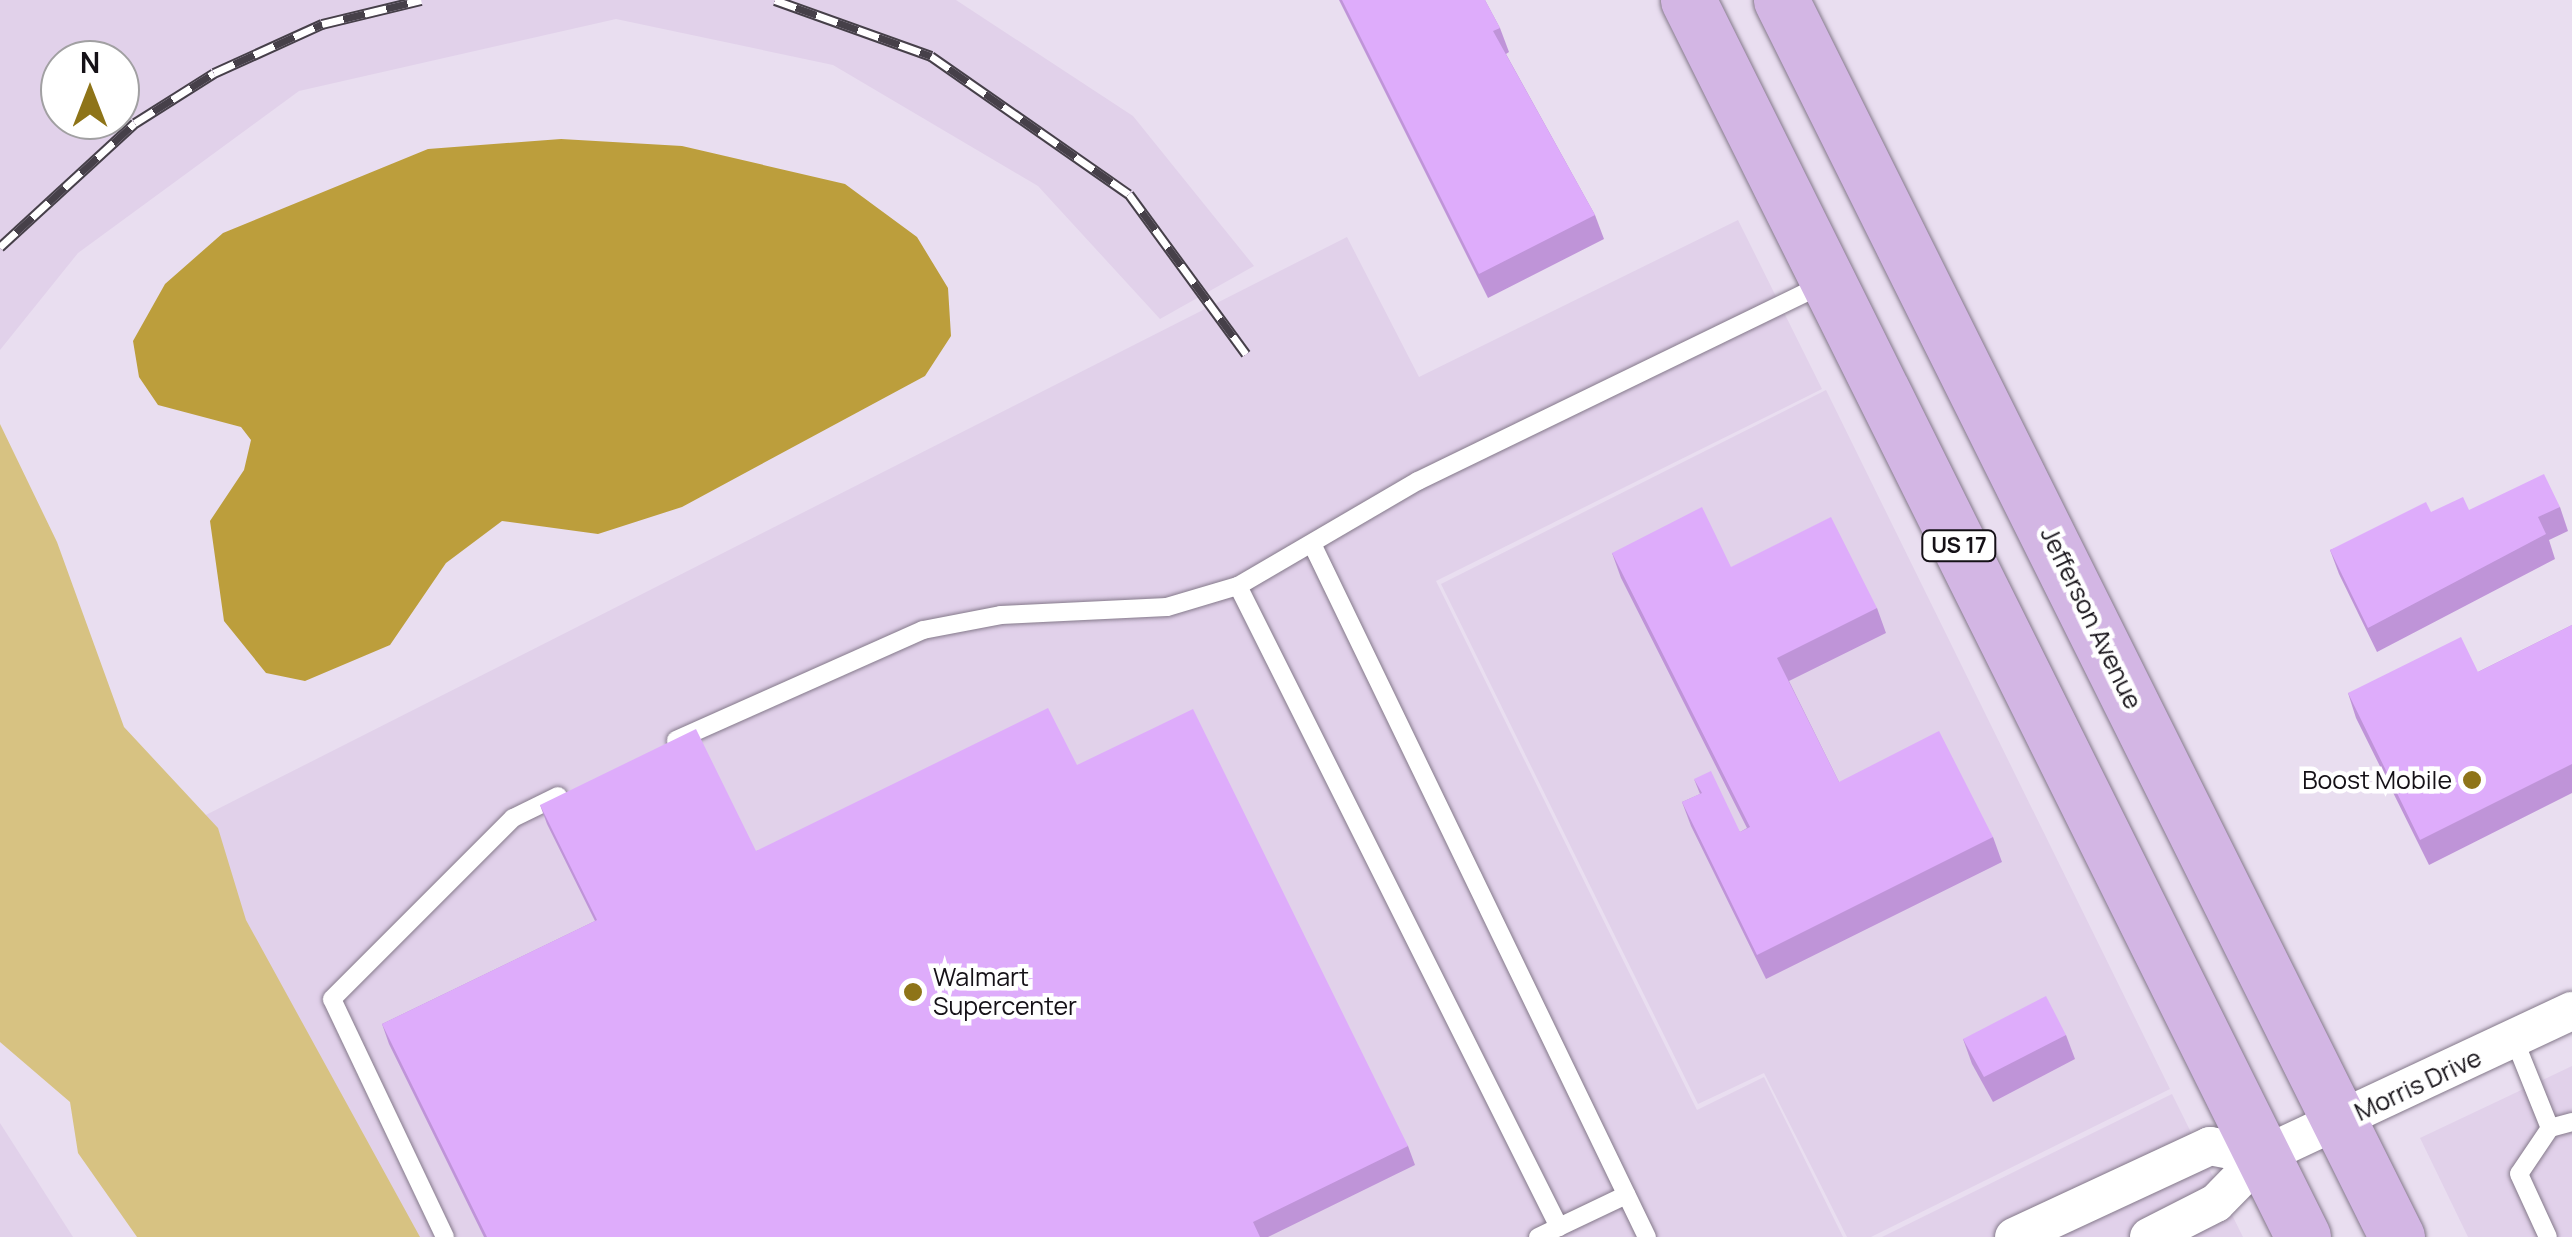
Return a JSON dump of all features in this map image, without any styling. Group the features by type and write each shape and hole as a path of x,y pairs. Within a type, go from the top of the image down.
{"main road":[{"name":"US 17","path":"1688,0 2303,1237"},
{"name":"Jefferson Avenue","path":"1781,0 2397,1237"}],"street":[{"name":"Morris Drive","path":"2262,1156 2572,1011"},
{"path":"2014,1237 2210,1146 2262,1156"},
{"path":"2149,1237 2216,1203 2262,1156"}],"lane":[{"path":"654,750 923,630 1001,614 1167,607 1238,586 1314,548 1418,481 1828,282"},
{"path":"1314,548 1646,1237"},
{"path":"1238,586 1559,1227"},
{"path":"445,1237 332,998 513,818 584,784"},
{"path":"2514,1039 2550,1128"},
{"path":"2548,1237 2519,1174 2550,1128 2572,1122"},
{"path":"1538,1237 1626,1195"}],"shaded area":[{"path":"0,0 956,0 1133,116 1254,266 1160,319 1038,186 833,65 616,19 299,91 78,253 0,350"},
{"path":"561,139 682,146 845,184 917,237 948,288 951,336 925,376 682,507 598,534 502,521 446,563 390,645 305,681 266,673 224,621 210,521 244,470 251,440 241,427 158,405 139,377 133,341 165,284 223,233 428,149"},
{"path":"1738,220 1822,389 1436,581 1697,1110 1764,1077 1843,1237 401,1237 196,820 1347,237 1419,377"},
{"path":"1826,390 2170,1089 1871,1237 1847,1237 1764,1073 1698,1104 1441,584"},
{"path":"0,424 57,542 124,727 218,828 246,920 420,1237 137,1237 78,1153 70,1102 0,1042"},
{"path":"2572,1066 2572,1237 2468,1237 2420,1138"},
{"path":"2172,1094 2243,1237 1882,1237"},
{"path":"0,1123 73,1237 0,1237"}],"building":[{"path":"1342,0 1485,0 1500,28 1493,31 1595,215 1479,274"},
{"path":"2544,474 2560,507 2538,517 2546,534 2368,628 2330,550 2426,502 2431,512 2463,497 2469,510"},
{"path":"1702,507 1731,567 1831,517 1877,608 1777,658 1839,782 1939,731 1993,837 1757,955 1682,802 1702,793 1694,779 1711,771 1740,832 1750,827 1612,553"},
{"path":"2572,625 2572,764 2420,840 2348,693 2461,637 2478,672"},
{"name":"Walmart Supercenter","path":"1048,708 1077,765 1193,709 1408,1146 1253,1222 1260,1237 487,1237 382,1024 597,920 540,805 696,729 756,851"},
{"path":"2046,996 2066,1035 1984,1077 1963,1039"}],"railway":[{"path":"0,247 135,123 214,73 322,24 421,0"},
{"path":"775,0 931,56 1129,194 1246,354"}],"place":[{"name":"Boost Mobile","path":"2472,780"},
{"name":"Walmart Supercenter","path":"913,992"}]}
